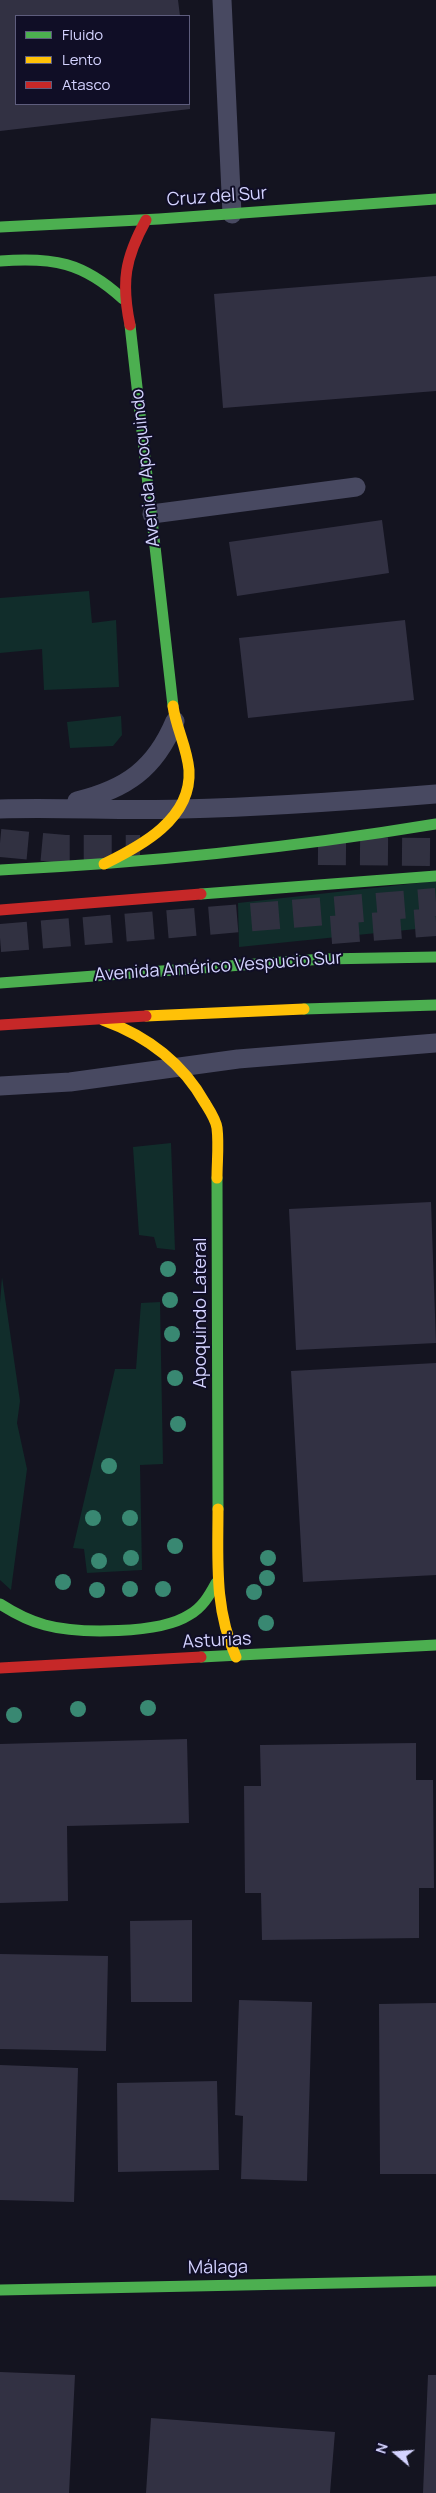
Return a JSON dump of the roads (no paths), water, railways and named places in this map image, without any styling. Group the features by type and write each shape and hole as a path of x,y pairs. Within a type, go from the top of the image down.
{"street":[{"name":"Cruz del Sur","path":"0,228 146,220 436,199"},
{"name":"Avenida Apoquindo","path":"104,864 128,853 159,834 180,809 186,793 189,758 184,738 175,721 130,325 124,299 125,268 133,243 146,220"},
{"path":"0,261 43,258 60,260 94,274 124,299"},
{"path":"0,870 104,864 334,842 436,824"},
{"path":"0,910 436,876"},
{"name":"Avenida Américo Vespucio Sur","path":"0,983 323,959 436,957"},
{"path":"0,1025 254,1010 436,1005"},
{"name":"Apoquindo Lateral","path":"103,1020 135,1032 158,1048 195,1085 217,1126 218,1551 216,1583 223,1627 236,1657"},
{"path":"0,1604 24,1619 66,1631 151,1628 169,1624 186,1617 199,1608 209,1597 216,1583"},
{"name":"Asturias","path":"0,1668 436,1645"},
{"name":"Málaga","path":"0,2290 436,2282"}],"lane":[{"path":"222,0 232,214"},
{"path":"152,514 356,487"},
{"path":"51,807 100,795 122,786 155,758 167,740 175,721"},
{"path":"0,809 51,807 180,809 299,805 436,794"},
{"path":"0,1086 70,1082 238,1059 436,1043"}],"tunnel":[{"path":"0,843 65,849 140,849"},
{"path":"318,851 436,852"},
{"path":"0,938 436,902"},
{"path":"331,930 436,922"}]}
